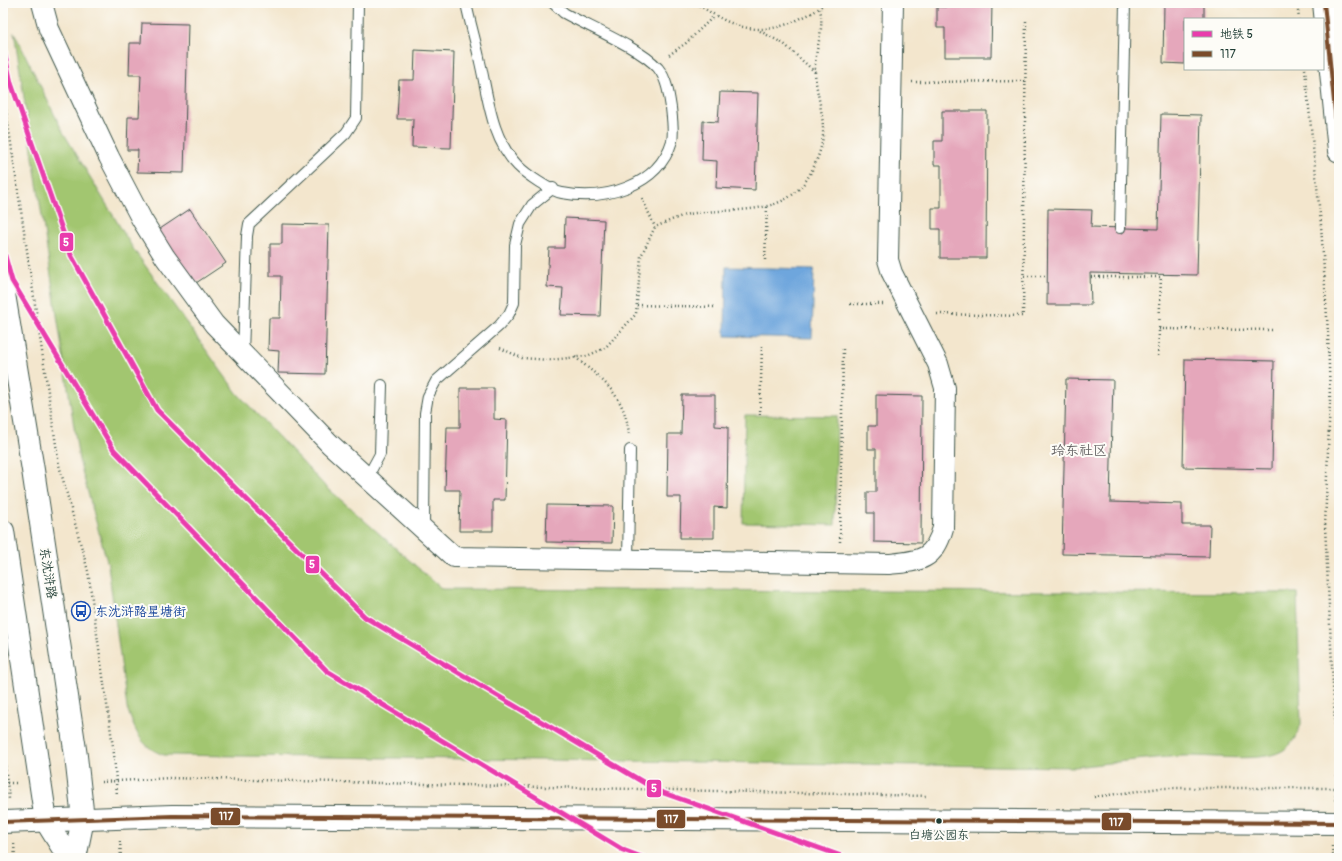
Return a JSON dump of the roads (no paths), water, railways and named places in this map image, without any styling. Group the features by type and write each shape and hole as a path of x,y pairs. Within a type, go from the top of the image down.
{"main road":[{"path":"1324,3 1339,151"},
{"name":"东沈浒路","path":"3,288 34,478 79,783 83,819 75,858"},
{"path":"3,532 46,821 69,858"},
{"path":"3,822 119,817 1335,823"}],"street":[{"path":"42,3 49,29 142,220 165,257 214,324 304,420 454,557 889,564 920,560 932,553 939,542 943,528 945,388 938,364 910,309 888,260 893,3"}],"lane":[{"path":"243,355 247,236 249,224 346,133 356,118 358,3"},
{"path":"466,3 490,111 504,146 518,165 537,180 560,193 595,194 616,192 636,183 654,172 666,154 672,140 672,113 668,90 659,70 647,57 564,13 553,3"},
{"path":"1120,228 1125,3"},
{"path":"424,530 425,413 428,396 436,380 499,326 509,314 514,303 515,245 520,224 532,205 553,188"},
{"path":"367,478 380,454 382,385"},
{"path":"628,560 630,450"}],"water":[{"path":"726,267 814,269 812,338 725,336"}],"metro line":[{"name":"5","path":"3,47 11,83 71,255 157,410 365,617 658,791 847,858"},
{"name":"5","path":"3,249 12,281 114,450 327,671 623,850 644,858"}],"place":[{"name":"东沈浒路星塘街","path":"81,611"},
{"name":"白塘公园东","path":"939,821"}],"district":[{"name":"玲东社区","path":"1079,450"}]}
